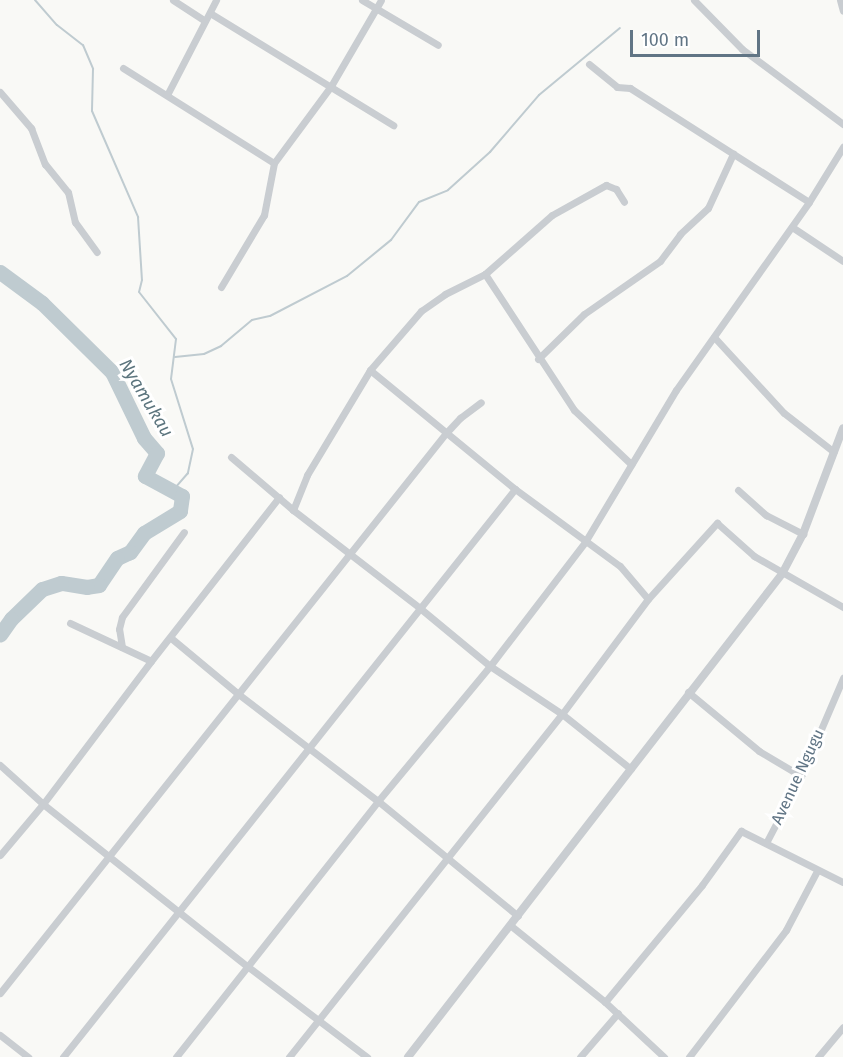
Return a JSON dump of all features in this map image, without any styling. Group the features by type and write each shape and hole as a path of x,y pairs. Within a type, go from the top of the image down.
{"street":[{"path":"173,0 205,21"},
{"path":"167,96 216,0"},
{"path":"362,0 438,45"},
{"path":"221,287 264,215 274,163 331,86 381,0"},
{"path":"694,0 742,49 843,124"},
{"path":"840,0 843,11"},
{"path":"210,13 393,125"},
{"path":"589,64 617,87 630,88 809,202"},
{"path":"123,68 274,163"},
{"path":"0,92 31,128 45,164 68,192 75,222 97,252"},
{"path":"176,1057 378,801 490,666 585,542 676,390 792,227 843,147"},
{"path":"538,359 584,314 660,261 681,234 708,208 734,154"},
{"path":"293,510 307,475 370,370 421,310 445,294 485,274 552,215 606,185 616,189 624,201"},
{"path":"792,227 843,261"},
{"path":"485,274 538,359 574,410 631,464"},
{"path":"714,337 784,413 837,451"},
{"path":"370,370 515,489 620,566 648,599"},
{"path":"0,993 446,433 460,418 481,402"},
{"path":"408,1057 688,692 782,574 803,534 837,451 843,428"},
{"path":"231,457 293,510 422,609 490,666 562,714 631,769"},
{"path":"63,1057 178,910 422,609 515,489"},
{"path":"738,490 766,515 803,534"},
{"path":"0,855 43,804 279,497"},
{"path":"289,1057 316,1019 562,714 648,599 717,523 754,556 843,607"},
{"path":"122,647 119,629 122,617 184,532"},
{"path":"70,622 151,661"},
{"path":"171,638 237,693 378,801 518,916"},
{"name":"Avenue Ngugu","path":"766,843 801,776 843,678"},
{"path":"688,692 759,751 801,776"},
{"path":"0,765 43,804 366,1057"},
{"name":"Avenue Ngugu","path":"604,1002 702,885 741,831 843,882"},
{"path":"689,1057 786,930 817,871"},
{"path":"510,925 618,1013 664,1057"},
{"path":"580,1057 618,1013"},
{"path":"818,1057 843,1027"},
{"path":"0,1035 28,1057"}],"waterway":[{"path":"35,0 57,25 83,45 93,69 92,111 138,217 142,280 139,292 176,339 171,379 193,449 188,473 174,489"},
{"path":"175,357 204,354 221,346 252,320 270,316 347,276 391,240 419,202 448,190 490,152 539,95 620,28"},
{"name":"Nyamukau","path":"0,272 42,303 112,372 144,438 157,453 145,476 182,496 180,511 144,533 130,552 117,558 99,585 87,587 61,583 42,589 11,619 0,635"}]}
